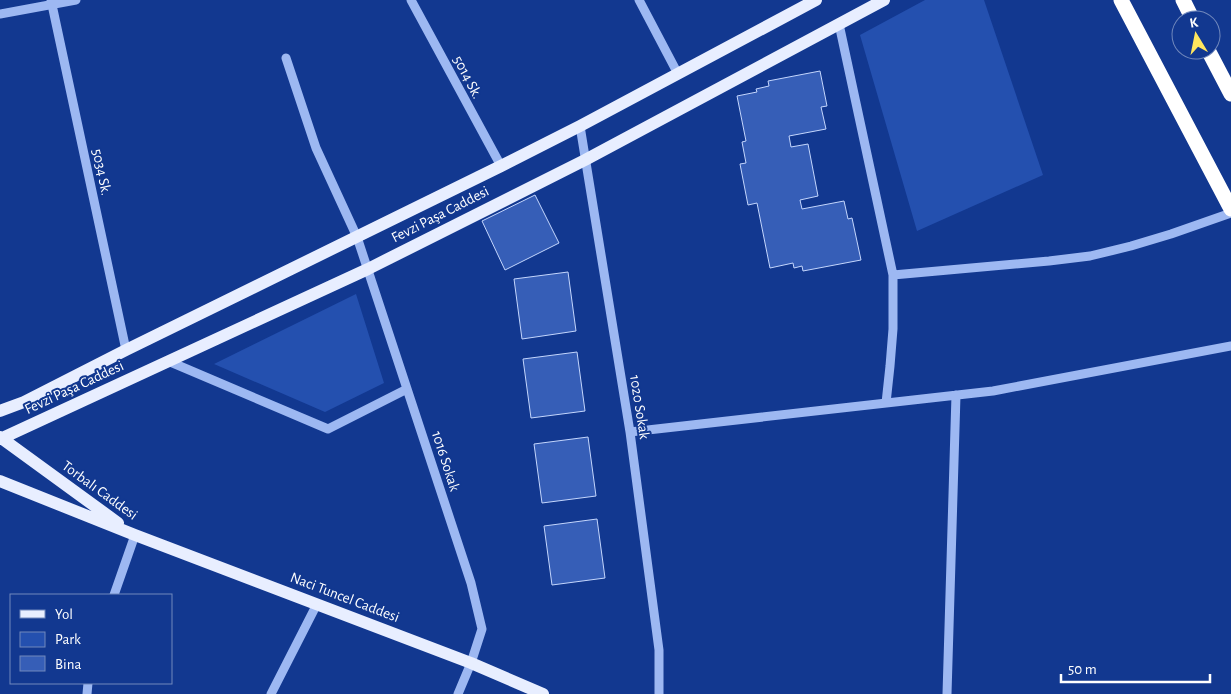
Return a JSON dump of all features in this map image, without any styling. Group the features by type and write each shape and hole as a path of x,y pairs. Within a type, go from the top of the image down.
{"highway":[{"path":"1121,0 1231,211"},
{"path":"1213,60 1231,94"}],"main road":[{"name":"Fevzi Paşa Caddesi","path":"0,411 24,402 501,166 816,0"},
{"name":"Fevzi Paşa Caddesi","path":"0,438 368,268 585,160 884,0"},
{"name":"Torbalı Caddesi","path":"0,438 135,535"},
{"name":"Torbalı Caddesi","path":"0,481 135,535"},
{"name":"Naci Tuncel Caddesi","path":"135,535 471,662 543,694"}],"street":[{"path":"0,14 51,3 76,0"},
{"name":"5014 Sk.","path":"411,0 501,166"},
{"path":"639,0 678,74"},
{"name":"5034 Sk.","path":"51,3 126,350"},
{"path":"838,24 893,275 893,329 886,403"},
{"name":"1016 Sokak","path":"286,58 316,148 357,237 368,268 471,583 482,628 458,694"},
{"name":"1020 Sokak","path":"580,126 630,432 658,650 659,694"},
{"path":"893,275 1090,256 1171,234 1231,211"},
{"path":"630,432 993,391 1231,346"},
{"path":"168,361 328,429 407,389"},
{"path":"947,694 956,395"},
{"path":"114,594 135,535"},
{"path":"271,694 317,604"}],"green space":[{"path":"925,0 984,0 1043,175 917,231 860,35"},
{"path":"356,294 384,383 325,412 214,364"}],"building":[{"path":"820,71 827,106 821,107 826,129 789,136 791,147 808,144 818,196 800,200 802,209 844,201 848,219 852,218 861,260 803,271 802,266 794,268 793,263 770,268 757,203 748,205 740,164 746,163 742,142 746,141 737,96 757,92 756,89 769,86 768,81"},
{"path":"535,195 559,243 505,270 482,221"},
{"path":"568,272 576,331 522,339 514,279"},
{"path":"577,352 585,411 531,418 523,359"},
{"path":"588,437 596,496 542,503 534,444"},
{"path":"597,519 605,578 552,585 544,526"}]}
